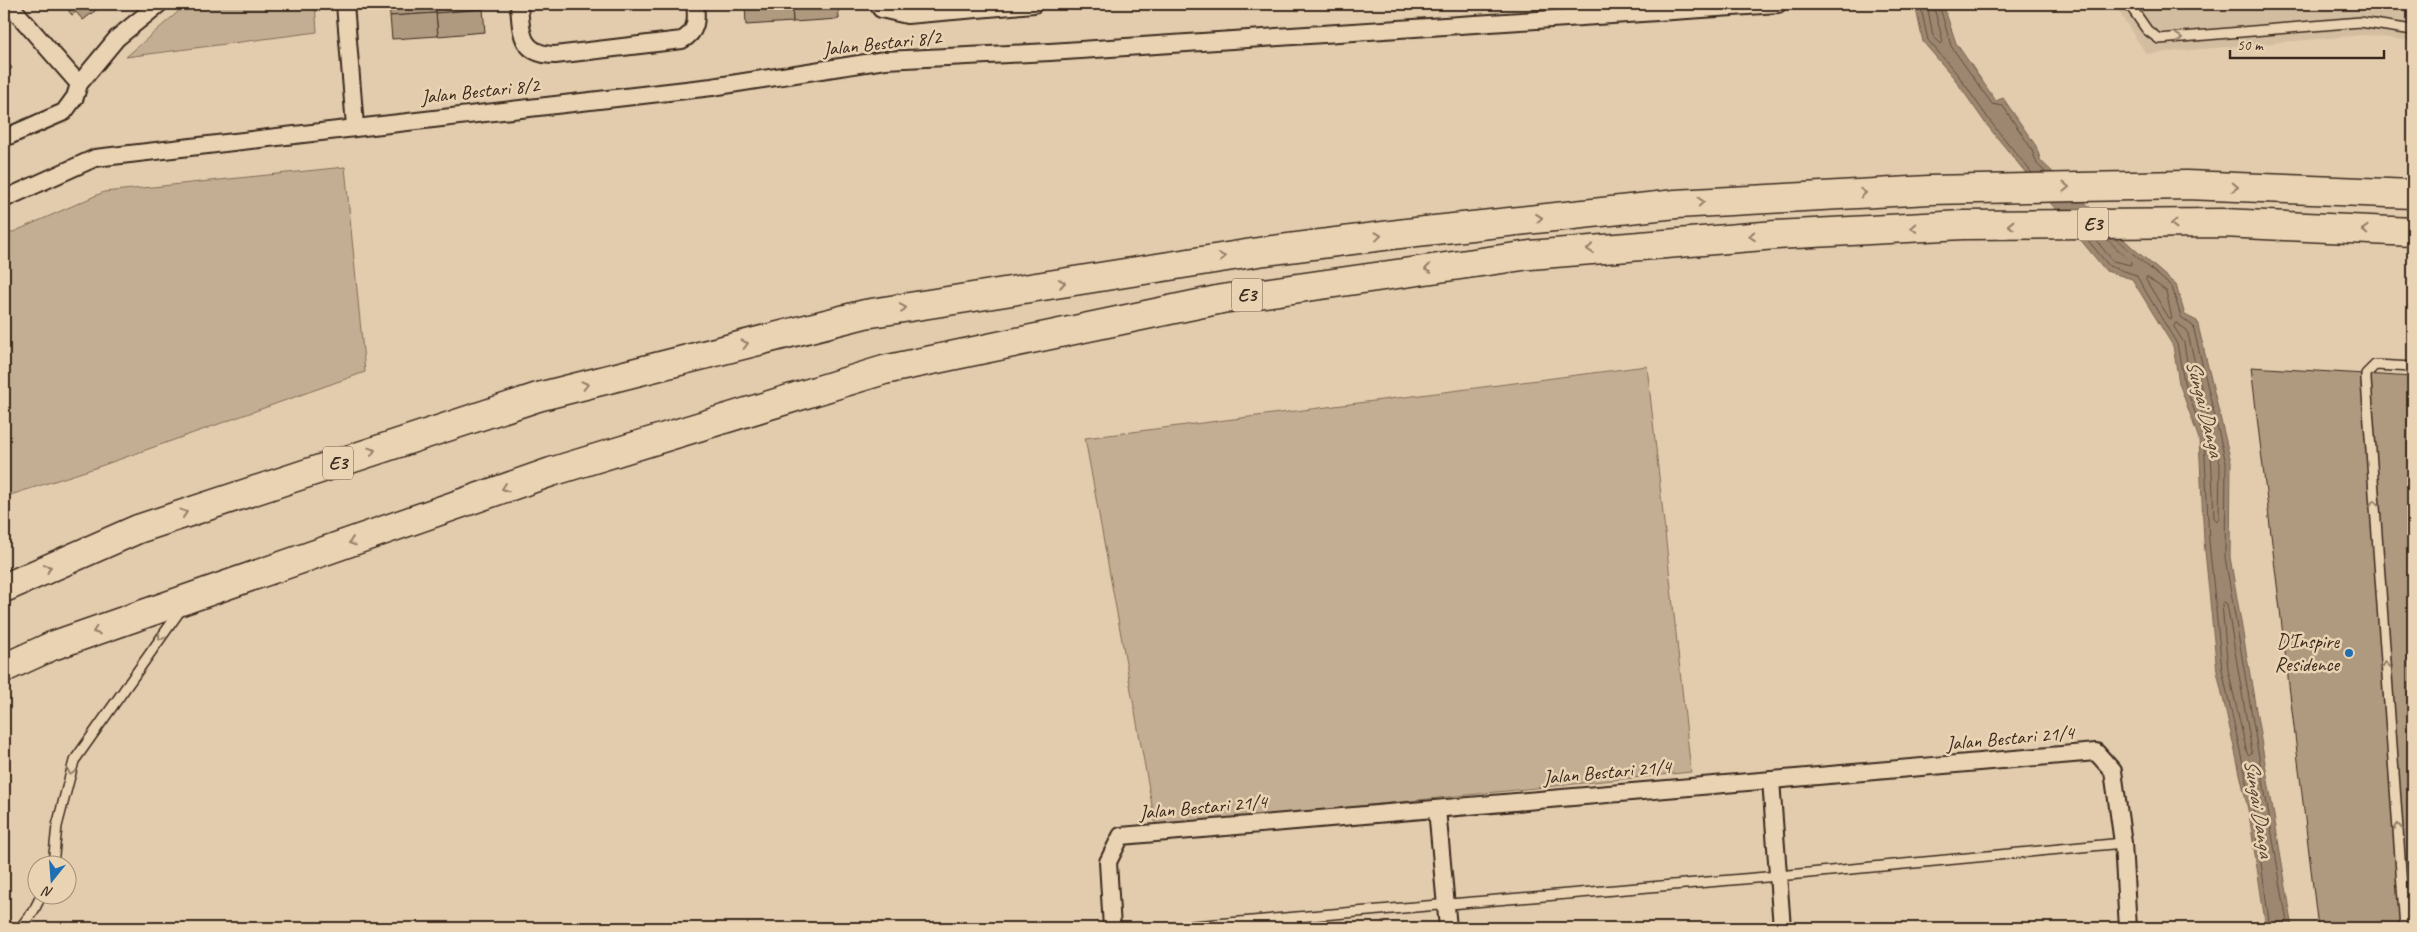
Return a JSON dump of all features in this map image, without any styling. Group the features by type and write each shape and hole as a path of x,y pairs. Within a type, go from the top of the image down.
{"highway":[{"name":"E3","path":"4,588 138,528 538,397 865,314 1265,251 1407,232 1676,204 1930,190 2186,185 2413,194"},
{"name":"E3","path":"4,668 52,646 552,472 884,370 1222,299 1530,255 1766,235 1962,225 2223,223 2413,232"}],"street":[{"path":"9,4 79,84"},
{"path":"4,138 64,112 75,97 79,84 117,38 159,4"},
{"path":"345,4 355,126"},
{"path":"519,4 524,40 532,51 542,55 672,41 691,35 695,26 696,4"},
{"path":"878,4 881,9 907,16 1034,4"},
{"name":"Jalan Bestari 8/2","path":"4,199 95,158 355,126 712,87 884,60 1050,52 1778,4"},
{"name":"Jalan Bestari 21/4","path":"1112,928 1108,862 1121,836 2096,752 2112,770 2123,843"},
{"path":"1770,780 1782,928"},
{"path":"1438,808 1448,928"},
{"path":"2123,843 2128,928"}],"lane":[{"path":"2129,4 2147,30 2159,39 2360,22 2413,30"},
{"path":"2405,928 2366,374 2375,365 2413,366"},
{"path":"54,854 57,826 74,761 190,598"},
{"path":"1169,928 1778,876 2123,843"},
{"path":"20,928 37,904"}],"shaded area":[{"path":"187,4 315,4 317,32 126,57"},
{"path":"2114,4 2413,4 2413,41 2364,35 2146,54"},
{"path":"345,167 365,372 95,468 4,497 4,236 104,192"},
{"path":"1647,366 1691,772 1156,827 1085,438"}],"water":[{"name":"Sungai Danga","path":"1915,4 1943,4 1956,43 1996,101 2003,98 2036,146 2041,161 2132,247 2176,285 2185,315 2197,321 2231,462 2230,557 2293,928 2266,928 2249,814 2217,671 2204,541 2199,439 2179,383 2173,346 2132,279 2106,271 1986,124 1954,78 1923,42"}],"building":[{"path":"65,4 104,4 83,20 76,12 72,15"},
{"path":"389,4 436,4 436,13 390,16"},
{"path":"436,4 482,4 483,9 436,13"},
{"path":"567,4 614,4 614,6 568,10"},
{"path":"745,4 792,4 793,22 746,25"},
{"path":"792,4 838,4 839,19 793,22"},
{"path":"483,9 485,32 438,36 436,13"},
{"path":"436,13 438,36 392,39 390,16"},
{"path":"4,51 9,56 5,59 12,68 4,75"},
{"name":"D'Inspire Residence","path":"2251,367 2413,377 2413,928 2318,928"}],"place":[{"name":"D'Inspire Residence","path":"2349,653"}]}
